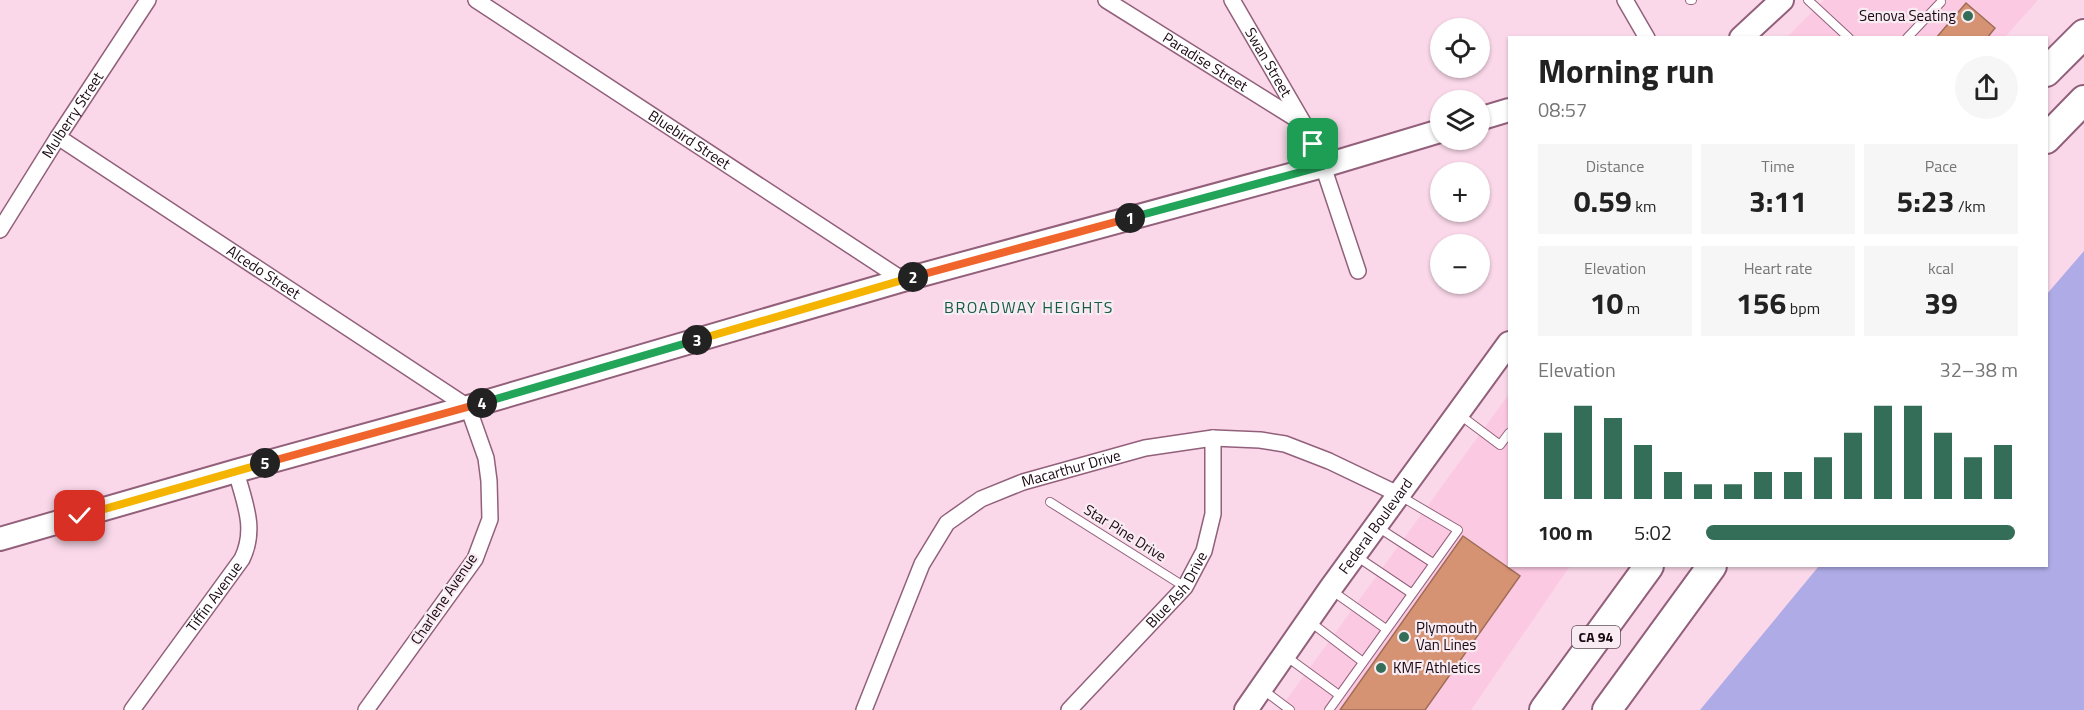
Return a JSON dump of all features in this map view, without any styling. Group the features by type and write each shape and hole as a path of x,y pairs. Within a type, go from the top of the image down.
{"highway":[{"path":"2048,70 2084,34"},
{"path":"2048,138 2084,100"},
{"name":"CA 94","path":"1544,710 1648,567"},
{"path":"1607,710 1711,567"}],"street":[{"name":"Mulberry Street","path":"0,230 148,0"},
{"name":"Bluebird Street","path":"476,0 903,280"},
{"name":"Paradise Street","path":"1106,0 1304,124"},
{"name":"Swan Street","path":"1232,0 1304,124 1323,166 1358,271"},
{"path":"1625,0 1646,36"},
{"path":"1743,36 1782,0"},
{"path":"1490,116 1508,110"},
{"path":"0,539 468,407 903,280 1323,166 1430,134"},
{"name":"Alcedo Street","path":"58,137 468,407"},
{"name":"Federal Boulevard","path":"1246,710 1354,555 1508,344"},
{"name":"Charlene Avenue","path":"366,710 475,559 490,519 486,458 468,407"},
{"name":"Macarthur Drive","path":"864,710 922,564 947,524 981,499 1023,482 1145,448 1213,438 1260,440 1284,444 1329,460 1398,495"},
{"name":"Blue Ash Drive","path":"1069,710 1185,588 1204,551 1213,514 1213,438"},
{"name":"Tiffin Avenue","path":"132,710 242,559 249,545 250,525 236,471"}],"lane":[{"path":"1808,0 1847,36"},
{"path":"1909,36 1941,2"},
{"path":"1457,413 1500,445 1508,434"},
{"path":"1329,710 1458,530 1398,495"},
{"name":"Star Pine Drive","path":"1050,502 1185,588"},
{"path":"1376,526 1433,563"},
{"path":"1354,555 1411,594"},
{"path":"1330,589 1386,629"},
{"path":"1308,620 1363,662"},
{"path":"1284,654 1339,695"},
{"path":"1260,688 1290,710"}],"shaded area":[{"path":"1824,0 2038,0 2006,36 1788,36"},
{"path":"2084,251 2084,710 1700,710 1818,567 2048,567 2048,293"},
{"path":"1508,395 1508,567 1569,567 1471,710 1279,710"}],"building":[{"name":"Senova Seating","path":"1966,3 1995,28 1989,36 1938,36"},
{"path":"1463,536 1520,576 1425,710 1340,710"}],"place":[{"name":"Senova Seating","path":"1968,16"},
{"name":"Plymouth Van Lines","path":"1404,637"},
{"name":"KMF Athletics","path":"1381,668"}],"district":[{"name":"BROADWAY HEIGHTS","path":"1029,307"}],"route":[{"path":"80,516 468,407 903,280 1323,166 1313,144"}]}
